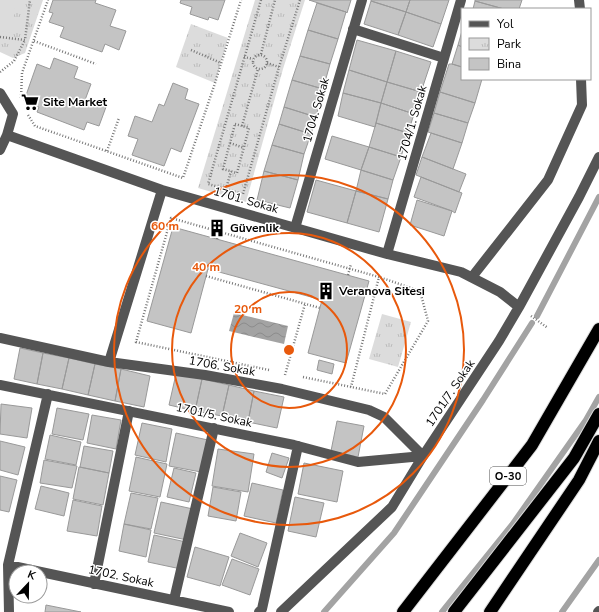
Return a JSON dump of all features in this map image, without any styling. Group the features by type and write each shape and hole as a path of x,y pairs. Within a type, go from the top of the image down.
{"highway":[{"name":"O-30","path":"403,612 532,445 599,329"},
{"path":"454,612 574,458 599,414"},
{"path":"490,612 579,480 599,441"}],"street":[{"name":"1704. Sokak","path":"296,228 362,0"},
{"name":"1704/1. Sokak","path":"387,254 461,0"},
{"path":"353,29 444,58"},
{"path":"472,277 548,180 582,105 581,80"},
{"path":"0,93 13,114 0,150"},
{"name":"1701. Sokak","path":"6,135 162,190 387,254 462,272 500,292 519,307"},
{"name":"1701/7. Sokak","path":"281,612 392,507 423,456 499,342 579,197 599,157"},
{"path":"109,362 162,190"},
{"name":"1706. Sokak","path":"0,338 109,362 282,389 369,410 384,417 423,456"},
{"name":"1701/5. Sokak","path":"0,385 298,446 358,462 423,456"},
{"path":"8,564 48,394"},
{"path":"94,584 129,411"},
{"path":"174,600 214,428"},
{"path":"259,612 262,609 298,446"},
{"name":"1702. Sokak","path":"48,574 229,612"}],"path":[{"path":"0,72 14,62 25,40 30,0"},
{"path":"21,102 22,73 48,0"},
{"path":"27,113 35,126 183,178 241,0"},
{"path":"260,0 208,184 243,194 279,67 300,0"},
{"path":"261,54 275,0"},
{"path":"0,37 25,40"},
{"path":"34,40 96,64"},
{"path":"191,50 221,63"},
{"path":"253,59 257,55 261,54"},
{"path":"253,59 254,66 258,69 265,68 267,59 261,54"},
{"path":"244,57 253,59"},
{"path":"267,64 279,67"},
{"path":"242,126 258,69"},
{"path":"107,151 119,118"},
{"path":"235,124 242,126 249,128 237,173 224,169 235,124"},
{"path":"230,143 244,148"},
{"path":"226,189 231,171"},
{"path":"270,370 136,342 171,218 350,268 420,291 428,321 385,394 300,376"},
{"path":"217,239 221,226"},
{"path":"348,275 351,264"},
{"path":"206,276 320,308"},
{"path":"351,387 379,277"},
{"path":"292,375 285,373 305,304"},
{"path":"519,307 548,328"}],"green space":[{"path":"0,0 43,0 25,53 13,58 0,52"},
{"path":"0,0 16,0 12,33 0,31"},
{"path":"255,0 305,0 283,69 246,202 198,188"},
{"path":"191,24 228,38 215,83 176,67"},
{"path":"382,314 411,322 398,367 369,359"}],"water":[{"path":"234,313 288,326 284,344 229,331"}],"building":[{"path":"53,0 96,0 95,3 116,10 110,26 126,31 119,50 105,44 102,52 60,37 64,27 49,22 53,13 49,12"},
{"path":"181,0 225,0 218,20 209,17 208,20 190,14 192,7 180,3"},
{"path":"309,0 351,0 347,13"},
{"path":"371,0 410,0 406,12"},
{"path":"410,0 449,0 441,24 406,12"},
{"path":"522,0 519,8 500,8 475,1"},
{"path":"371,1 406,12 398,35 364,24"},
{"path":"475,1 500,8 473,8"},
{"path":"317,3 346,12 338,39 308,30"},
{"path":"406,12 441,24 433,47 398,35"},
{"path":"308,30 338,39 330,64 300,56"},
{"path":"461,34 461,46 458,45"},
{"path":"357,40 396,51 387,82 349,70"},
{"path":"458,45 461,46 461,67 452,64"},
{"path":"396,51 431,62 421,92 387,82"},
{"path":"300,56 330,64 323,89 292,80"},
{"path":"54,58 78,67 74,78 91,84 85,100 106,107 99,126 87,122 84,130 37,112 39,107 24,101 37,64 50,69"},
{"path":"449,64 461,67 461,80 482,80 475,103 440,92"},
{"path":"349,70 387,82 381,103 343,93"},
{"path":"292,80 323,89 316,117 284,107"},
{"path":"387,82 421,92 414,114 381,103"},
{"path":"173,83 188,89 185,99 199,104 181,152 171,148 164,166 132,155 138,139 128,136 135,116 152,122 159,104 164,106"},
{"path":"440,92 475,103 468,123 434,113"},
{"path":"343,93 381,103 375,127 338,116"},
{"path":"381,103 414,114 408,133 376,123"},
{"path":"284,107 316,117 311,134 279,124"},
{"path":"434,113 468,123 462,143 428,132"},
{"path":"376,123 408,133 401,157 369,147"},
{"path":"279,124 311,134 304,154 272,145"},
{"path":"431,133 462,143 453,169 422,157"},
{"path":"332,136 369,147 361,170 325,159"},
{"path":"272,145 304,154 298,180 264,171"},
{"path":"369,147 401,157 393,180 361,170"},
{"path":"422,157 466,174 459,192 416,175"},
{"path":"361,170 393,180 388,199 356,191"},
{"path":"264,171 298,180 290,208 257,200"},
{"path":"421,177 462,193 455,213 414,197"},
{"path":"316,180 356,191 347,223 307,212"},
{"path":"356,191 388,199 379,232 347,223"},
{"path":"417,200 452,211 444,236 410,225"},
{"name":"Güvenlik","path":"214,225 220,226 219,231 213,229"},
{"name":"Veranova Sitesi","path":"173,227 369,281 346,363 308,353 322,300 208,269 191,333 147,321"},
{"path":"20,348 43,353 37,384 14,379"},
{"path":"43,353 69,358 62,389 37,384"},
{"path":"69,358 95,364 88,395 62,389"},
{"path":"319,360 334,364 332,374 317,370"},
{"path":"95,364 121,369 115,401 88,395"},
{"path":"121,369 150,376 144,407 115,401"},
{"path":"176,374 202,379 195,411 169,405"},
{"path":"202,379 229,385 222,416 195,411"},
{"path":"229,385 254,391 248,422 222,416"},
{"path":"254,391 284,397 277,428 248,422"},
{"path":"1,404 32,408 27,438 0,434"},
{"path":"57,408 89,414 83,440 52,434"},
{"path":"92,415 121,420 116,449 87,443"},
{"path":"337,421 364,426 358,457 331,451"},
{"path":"142,423 172,429 166,462 135,455"},
{"path":"176,433 208,440 201,472 169,466"},
{"path":"50,435 81,442 76,465 45,459"},
{"path":"0,441 25,447 18,475 0,470"},
{"path":"84,446 113,451 109,473 80,467"},
{"path":"218,449 254,454 248,492 212,486"},
{"path":"272,453 289,458 282,478 266,472"},
{"path":"136,457 167,464 160,497 129,491"},
{"path":"44,460 77,466 72,488 40,483"},
{"path":"304,463 343,471 337,502 298,494"},
{"path":"79,467 109,473 103,505 73,499"},
{"path":"174,468 196,473 189,502 167,497"},
{"path":"0,476 17,480 9,512 0,510"},
{"path":"252,483 283,490 276,523 244,516"},
{"path":"41,486 69,493 64,516 35,509"},
{"path":"213,487 241,492 236,521 208,516"},
{"path":"131,493 158,498 151,529 124,524"},
{"path":"295,497 324,503 316,537 288,531"},
{"path":"73,500 102,506 97,536 67,531"},
{"path":"161,502 193,509 187,540 154,533"},
{"path":"124,524 151,530 146,557 119,551"},
{"path":"240,533 267,543 258,567 231,556"},
{"path":"154,535 186,542 181,569 148,562"},
{"path":"195,547 229,557 220,586 187,577"},
{"path":"232,559 259,569 250,595 222,585"},
{"path":"46,605 81,612 45,612"}],"waterway":[{"path":"537,316 599,197"},
{"path":"324,612 394,533 483,400 532,323"},
{"path":"442,612 512,525 586,420 599,397"},
{"path":"562,612 599,560"}],"place":[{"name":"Site Market","path":"30,102"},
{"name":"Güvenlik","path":"217,228"},
{"name":"Veranova Sitesi","path":"326,291"}]}
